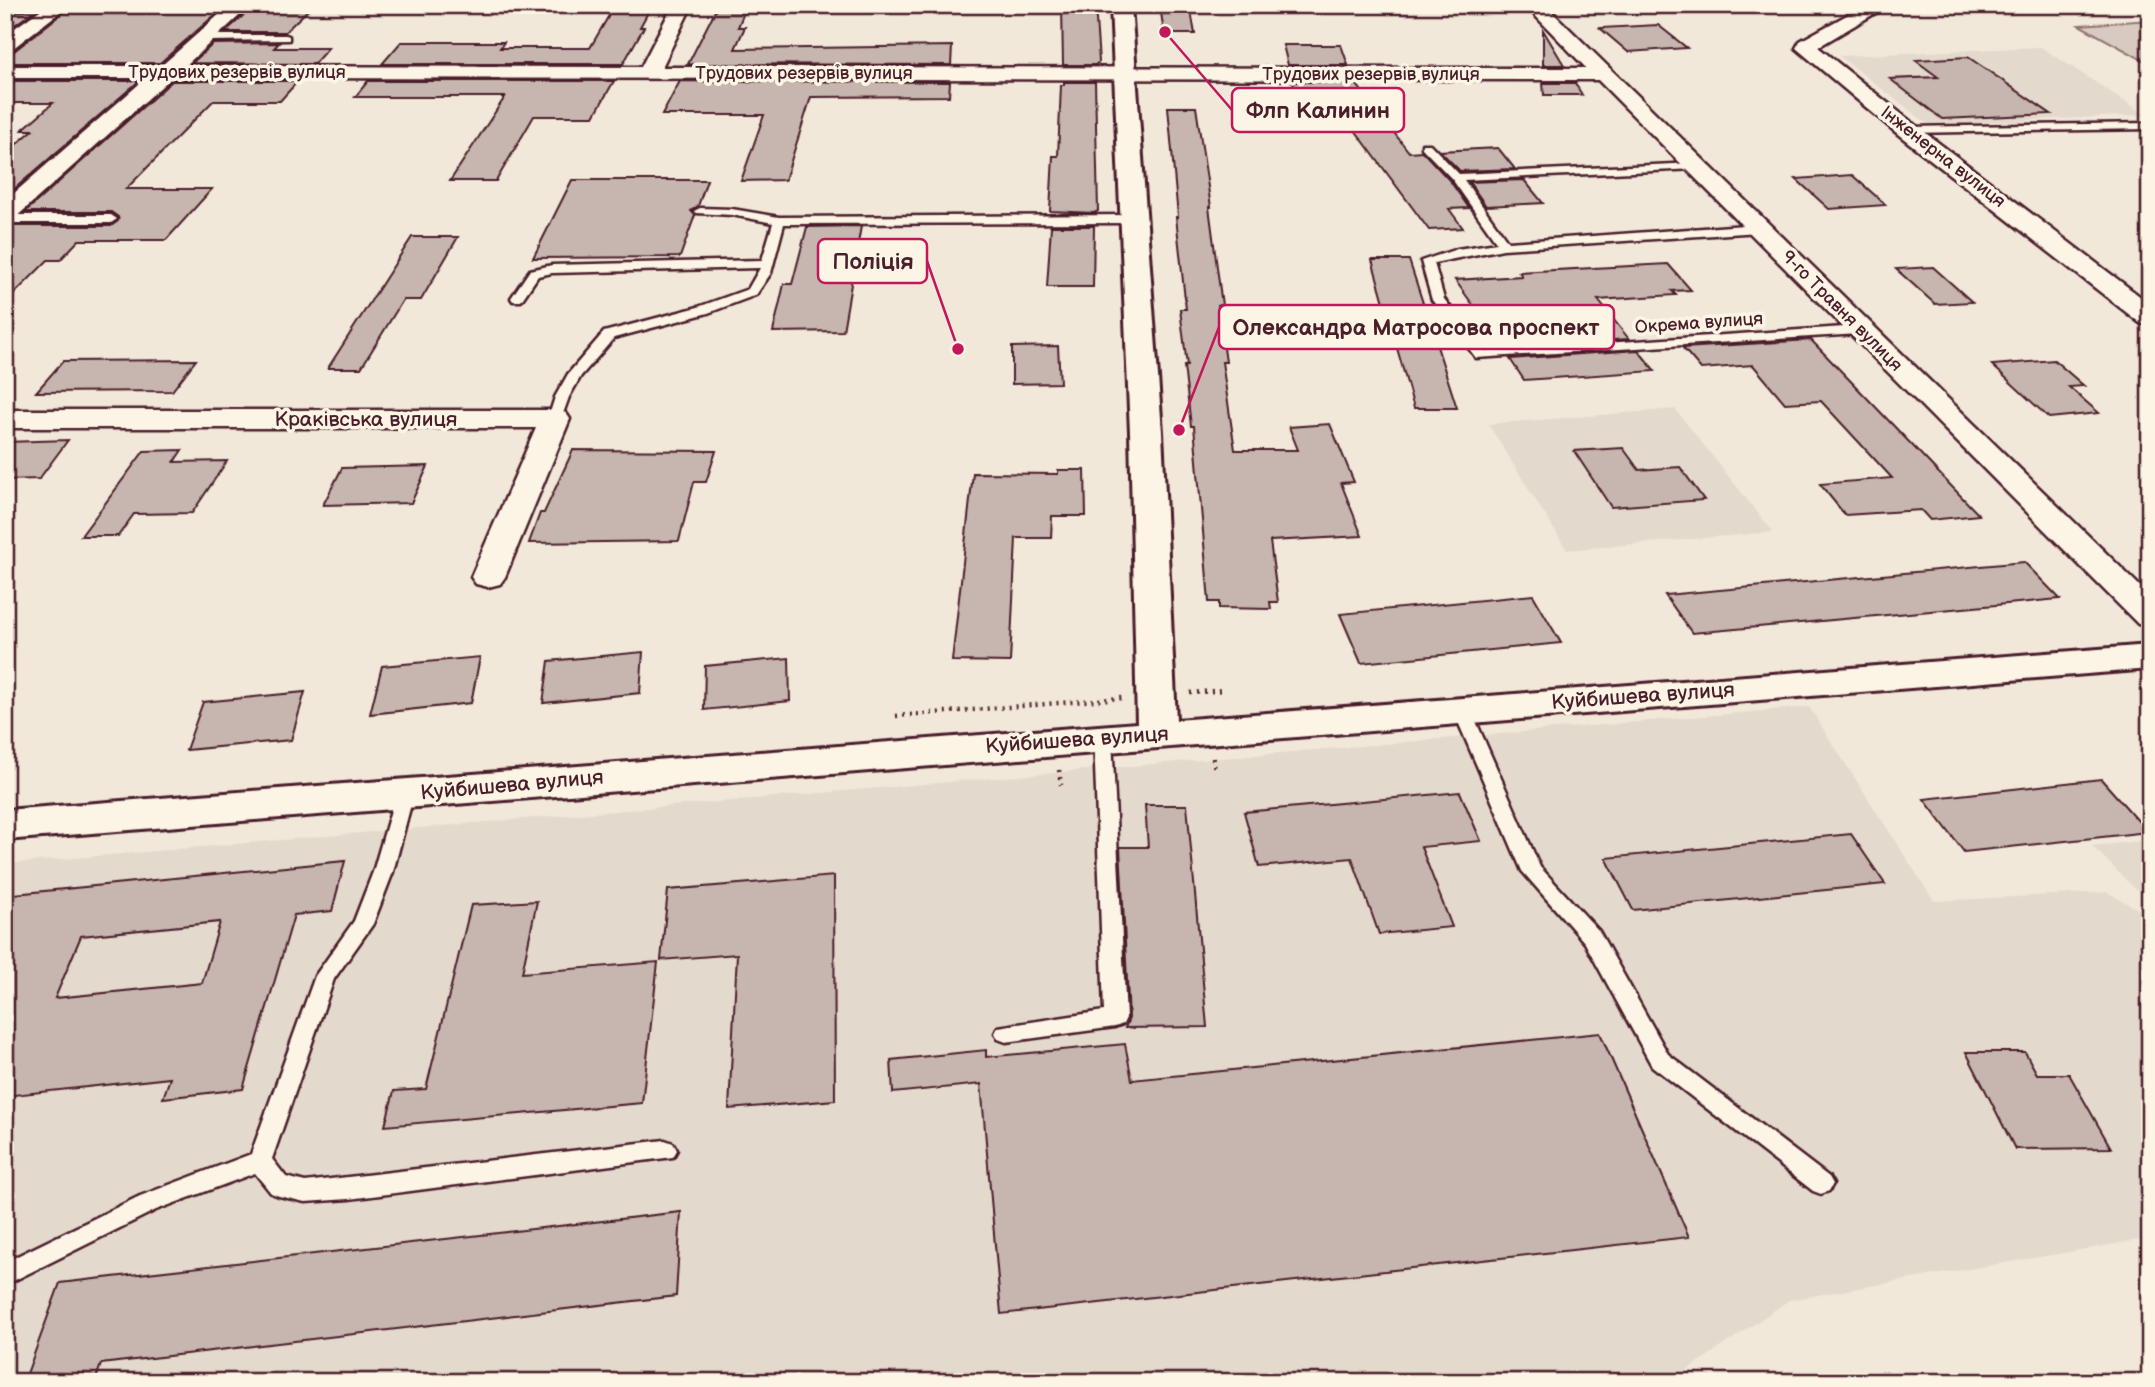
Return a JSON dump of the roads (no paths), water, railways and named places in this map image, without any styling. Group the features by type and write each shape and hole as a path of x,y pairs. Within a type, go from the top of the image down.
{"main road":[{"path":"1121,5 1146,432 1157,715"},
{"name":"Куйбишева вулиця","path":"5,825 1103,738 1157,715 1462,710 2150,657"}],"street":[{"path":"5,46 60,5"},
{"path":"5,217 242,5"},
{"path":"649,72 683,5"},
{"name":"9-го Травня вулиця","path":"1534,5 2150,616"},
{"name":"Інженерна вулиця","path":"1880,5 1806,48 1907,130 2150,317"},
{"name":"Трудових резервів вулиця","path":"5,72 1604,74"},
{"name":"Краківська вулиця","path":"5,419 555,419"},
{"path":"488,577 555,419"}],"lane":[{"path":"206,38 286,38"},
{"path":"1907,130 2150,126"},
{"path":"1426,146 1457,177 1505,246"},
{"path":"1457,177 1696,166"},
{"path":"700,211 732,212 779,221 1133,219"},
{"path":"5,217 111,219"},
{"path":"555,419 562,397 575,374 608,335 752,292 760,282 767,264 779,221"},
{"name":"Окрема вулиця","path":"1759,228 1630,234 1505,246 1448,253 1427,261 1438,300 1481,355 1859,330"},
{"path":"517,298 534,273 551,269 767,264"},
{"path":"1462,710 1532,871 1592,937 1660,1060 1821,1184"},
{"path":"1006,1033 1115,1018 1103,738"},
{"path":"260,1161 325,976 363,925 383,872 405,793"},
{"path":"260,1161 279,1186 305,1192 349,1189 665,1150"},
{"path":"5,1274 148,1203 260,1161"}],"place":[{"name":"Флп Калинин","path":"1165,32"},
{"name":"Поліція","path":"958,349"},
{"name":"Олександра Матросова проспект","path":"1179,430"}]}
